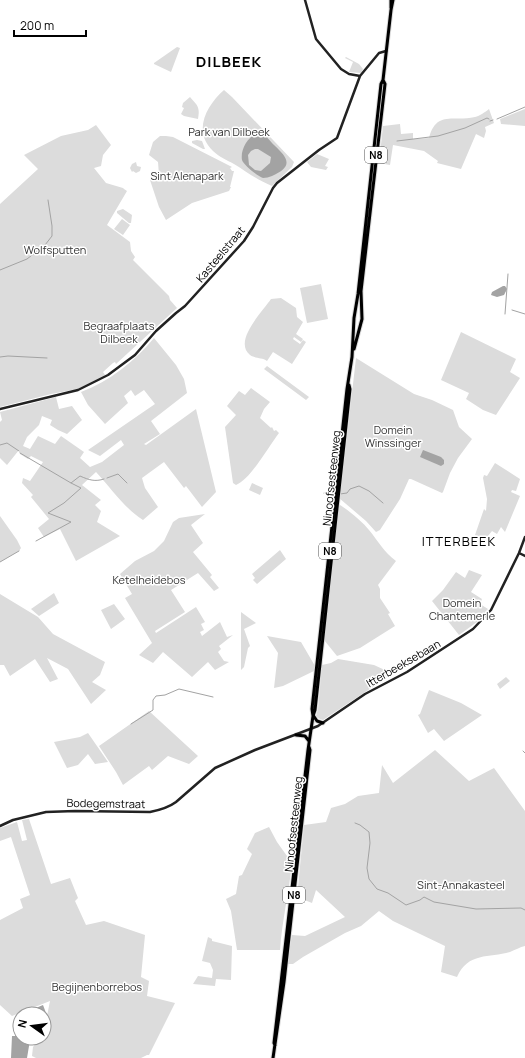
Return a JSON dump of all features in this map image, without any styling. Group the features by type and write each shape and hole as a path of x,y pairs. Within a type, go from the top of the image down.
{"main road":[{"name":"Ninoofsesteenweg","path":"352,357 362,319 361,290 385,84 384,80 392,0"},
{"name":"Ninoofsesteenweg","path":"273,1058 313,716 312,709 347,389 349,385 352,357 354,318 382,84 384,80"},
{"path":"313,716 317,721 323,723"},
{"path":"296,734 305,736 309,741"}],"street":[{"path":"305,0 316,39 341,69 349,74 360,76 378,53 387,51"},
{"name":"Kasteelstraat","path":"0,409 78,390 102,378 135,355 156,331 185,306 238,249 253,227 274,185 337,138 360,76"},
{"name":"Itterbeeksebaan","path":"311,729 323,723 365,694 407,672 477,626 491,610 519,553 525,537"},
{"path":"519,553 525,556"},
{"name":"Bodegemstraat","path":"0,826 13,820 51,811 150,812 169,807 215,768 311,729"}],"green space":[{"path":"177,47 180,48 171,72 154,64 154,63"},
{"path":"346,57 359,64 363,69 361,73 349,72 353,62 345,58"},
{"name":"Park van Dilbeek","path":"224,90 294,162 292,167 272,186 257,179 218,155 207,143 203,135 204,119 212,103"},
{"path":"190,97 198,107 198,119 181,114 184,108 182,107 183,103"},
{"path":"489,109 494,123 485,127 486,131 484,138 476,134 461,169 437,163 438,161 424,151 393,145 390,165 379,163 383,126 400,124 401,134 413,133 413,139 429,138 432,129 441,120 475,117 481,115"},
{"path":"525,109 525,126 501,124 500,119"},
{"name":"Wolfsputten","path":"96,125 111,145 103,155 101,166 94,168 106,183 123,188 127,191 107,225 130,242 131,251 135,257 133,260 169,296 170,300 177,308 116,364 115,362 113,363 103,372 105,375 78,389 0,407 0,204 38,169 24,155 61,136 88,130"},
{"name":"Sint Alenapark","path":"160,136 173,137 232,167 230,168 234,171 229,191 192,203 166,220 159,207 150,180 159,175 158,162 149,155 153,142"},
{"path":"192,141 202,141 205,149 192,143"},
{"path":"317,154 329,159 325,166 328,167 326,170 311,167 307,162"},
{"path":"136,162 137,166 141,167 140,171 136,173 133,171 132,172 130,168 132,164"},
{"path":"123,209 132,215 131,223 117,213 117,211"},
{"path":"122,219 130,225 123,235 114,229"},
{"path":"321,284 328,319 307,323 300,288"},
{"path":"281,298 296,308 297,317 303,322 296,334 303,339 301,342 294,337 293,339 300,344 303,340 306,342 292,364 273,352 267,361 250,355 246,349 245,342 247,335 256,319 271,299"},
{"path":"461,332 516,359 510,372 520,378 496,415 483,410 466,399 469,393 441,380"},
{"path":"154,338 176,365 184,379 187,393 151,421 160,434 144,444 146,445 196,409 216,492 202,507 186,486 184,488 164,462 142,478 145,488 158,507 143,520 123,503 96,472 82,485 101,500 95,505 101,511 97,522 120,536 76,561 60,529 44,537 38,528 49,519 31,497 33,495 22,483 23,478 30,481 43,462 31,456 28,459 20,454 19,450 7,465 0,458 0,422 2,420 0,412 56,397 59,409 72,406 82,420 67,434 50,425 52,420 42,416 39,425 27,437 23,446 30,449 38,436 55,444 61,436 84,452 80,458 90,467 102,462 124,445 121,440 100,456 88,450 155,404 144,390 135,396 131,390 124,396 128,403 105,424 88,405 81,392 102,382 121,370 139,355"},
{"name":"Domein Winssinger","path":"356,358 414,394 432,400 453,410 459,427 472,439 458,458 442,493 409,479 400,499 380,530 376,532 366,521 339,498"},
{"path":"267,366 309,397 306,400 264,369"},
{"path":"251,388 270,402 264,409 260,418 271,428 272,427 274,431 276,430 279,433 253,470 247,477 236,485 233,483 225,427 236,415 227,406 239,391 245,395"},
{"path":"495,463 520,479 516,491 512,490 511,492 520,496 505,532 501,527 497,534 492,531 484,541 475,535 484,509 486,511 487,499 483,478 484,475 487,476"},
{"path":"252,483 263,488 260,495 249,490"},
{"path":"340,505 363,523 396,561 378,585 380,589 380,598 390,613 388,614 395,626 360,648 337,656 324,640"},
{"name":"Ketelheidebos","path":"205,514 191,525 203,543 193,552 212,575 210,577 219,588 214,591 198,573 171,590 185,612 155,631 156,633 196,607 205,622 201,624 204,630 200,632 202,636 220,622 227,637 233,635 219,646 221,649 218,652 224,661 229,662 215,670 208,662 192,677 163,652 153,663 139,655 152,643 125,598 132,594 120,574 135,561 154,551 164,541 173,522 179,518"},
{"path":"0,516 21,548 19,551 0,562"},
{"path":"280,550 286,559 257,584 253,580 255,578 252,574"},
{"name":"Domein Chantemerle","path":"469,570 482,575 471,592 482,599 480,604 488,609 477,622 459,635 432,601 443,590 456,572 465,578"},
{"path":"54,593 59,603 39,616 31,609"},
{"path":"0,594 38,617 53,634 105,662 100,675 92,682 106,690 91,704 68,669 47,658 58,679 50,682 35,659 10,676 4,665 0,665"},
{"path":"114,604 125,619 111,629 101,610"},
{"path":"241,612 256,623 244,629 250,646 248,648 244,667 241,670"},
{"path":"267,636 301,642 315,666 314,671 283,686 274,688 278,653"},
{"path":"338,659 374,665 387,671 388,677 323,720 316,716 322,665 331,663"},
{"path":"506,677 510,681 500,689 497,684"},
{"path":"429,690 461,703 482,715 444,741 434,729 428,733 418,715 420,714"},
{"path":"149,711 198,756 189,764 168,756 152,770 149,766 123,785 99,746"},
{"path":"88,733 108,762 95,764 88,754 78,765 67,768 54,742 80,737"},
{"name":"Sint-Annakasteel","path":"435,750 469,781 494,768 525,811 525,946 510,952 480,957 473,960 467,963 457,977 441,972 445,946 393,921 379,911 361,926 345,933 293,964 287,964 292,935 305,936 345,917 316,890 312,903 297,897 304,825 326,822 331,808 345,804 358,796 379,793 382,765 393,783"},
{"name":"Begijnenborrebos","path":"29,819 51,884 70,878 78,898 75,901 86,925 104,921 145,935 141,977 149,981 147,996 175,1003 149,1055 141,1058 36,1058 32,1056 34,1046 52,1046 52,1006 49,1006 50,1001 37,1006 12,1006 12,1016 0,1005 0,920 23,908 20,899 30,895 11,837 0,841 0,828 17,822 22,841 27,840 22,820"},
{"path":"269,827 277,842 292,863 280,950 237,950 231,911 226,899 236,894 239,876 242,875 252,854 247,849 255,833"},
{"path":"208,937 212,939 212,941 232,946 231,980 216,979 215,986 193,984 198,976 212,978 213,970 210,963 202,961"}],"shaded area":[{"path":"260,133 266,137 283,154 285,158 286,165 284,169 272,176 264,178 261,177 254,173 242,160 242,151 246,143 256,134","holes":["258,149 271,157 270,163 261,171 255,170 249,165 248,155 251,151"]},
{"path":"503,286 507,289 504,295 497,297 491,295 492,292"},
{"path":"423,450 441,457 444,460 444,464 441,466 420,457"},
{"path":"12,1036 12,1046 29,1046 27,1058 11,1058"}],"waterway":[{"path":"497,119 525,107"},
{"path":"397,141 438,136 465,128 487,118 489,119"},
{"path":"0,270 27,259 45,245 52,236 48,200"},
{"path":"505,314 508,274"},
{"path":"512,310 525,314"},
{"path":"0,357 47,358"},
{"path":"0,445 7,443 19,451"},
{"path":"20,453 71,483 80,476 92,480 104,479"},
{"path":"107,478 118,474 127,483"},
{"path":"36,541 71,522 48,513 64,503 81,488 71,483"},
{"path":"340,494 347,493 350,489 359,486 369,491 383,503"},
{"path":"324,493 330,491 334,492"},
{"path":"0,562 19,551"},
{"path":"131,724 153,710 153,700 156,696 165,695 179,689 213,697"},
{"path":"355,823 369,832 370,843 367,868 369,879 377,889 388,893 406,905 424,897 434,902 476,909 521,908 525,910"}],"district":[{"name":"DILBEEK","path":"229,61"},
{"name":"ITTERBEEK","path":"459,541"}],"park label":[{"name":"Begraafplaats Dilbeek","path":"119,331"}]}
